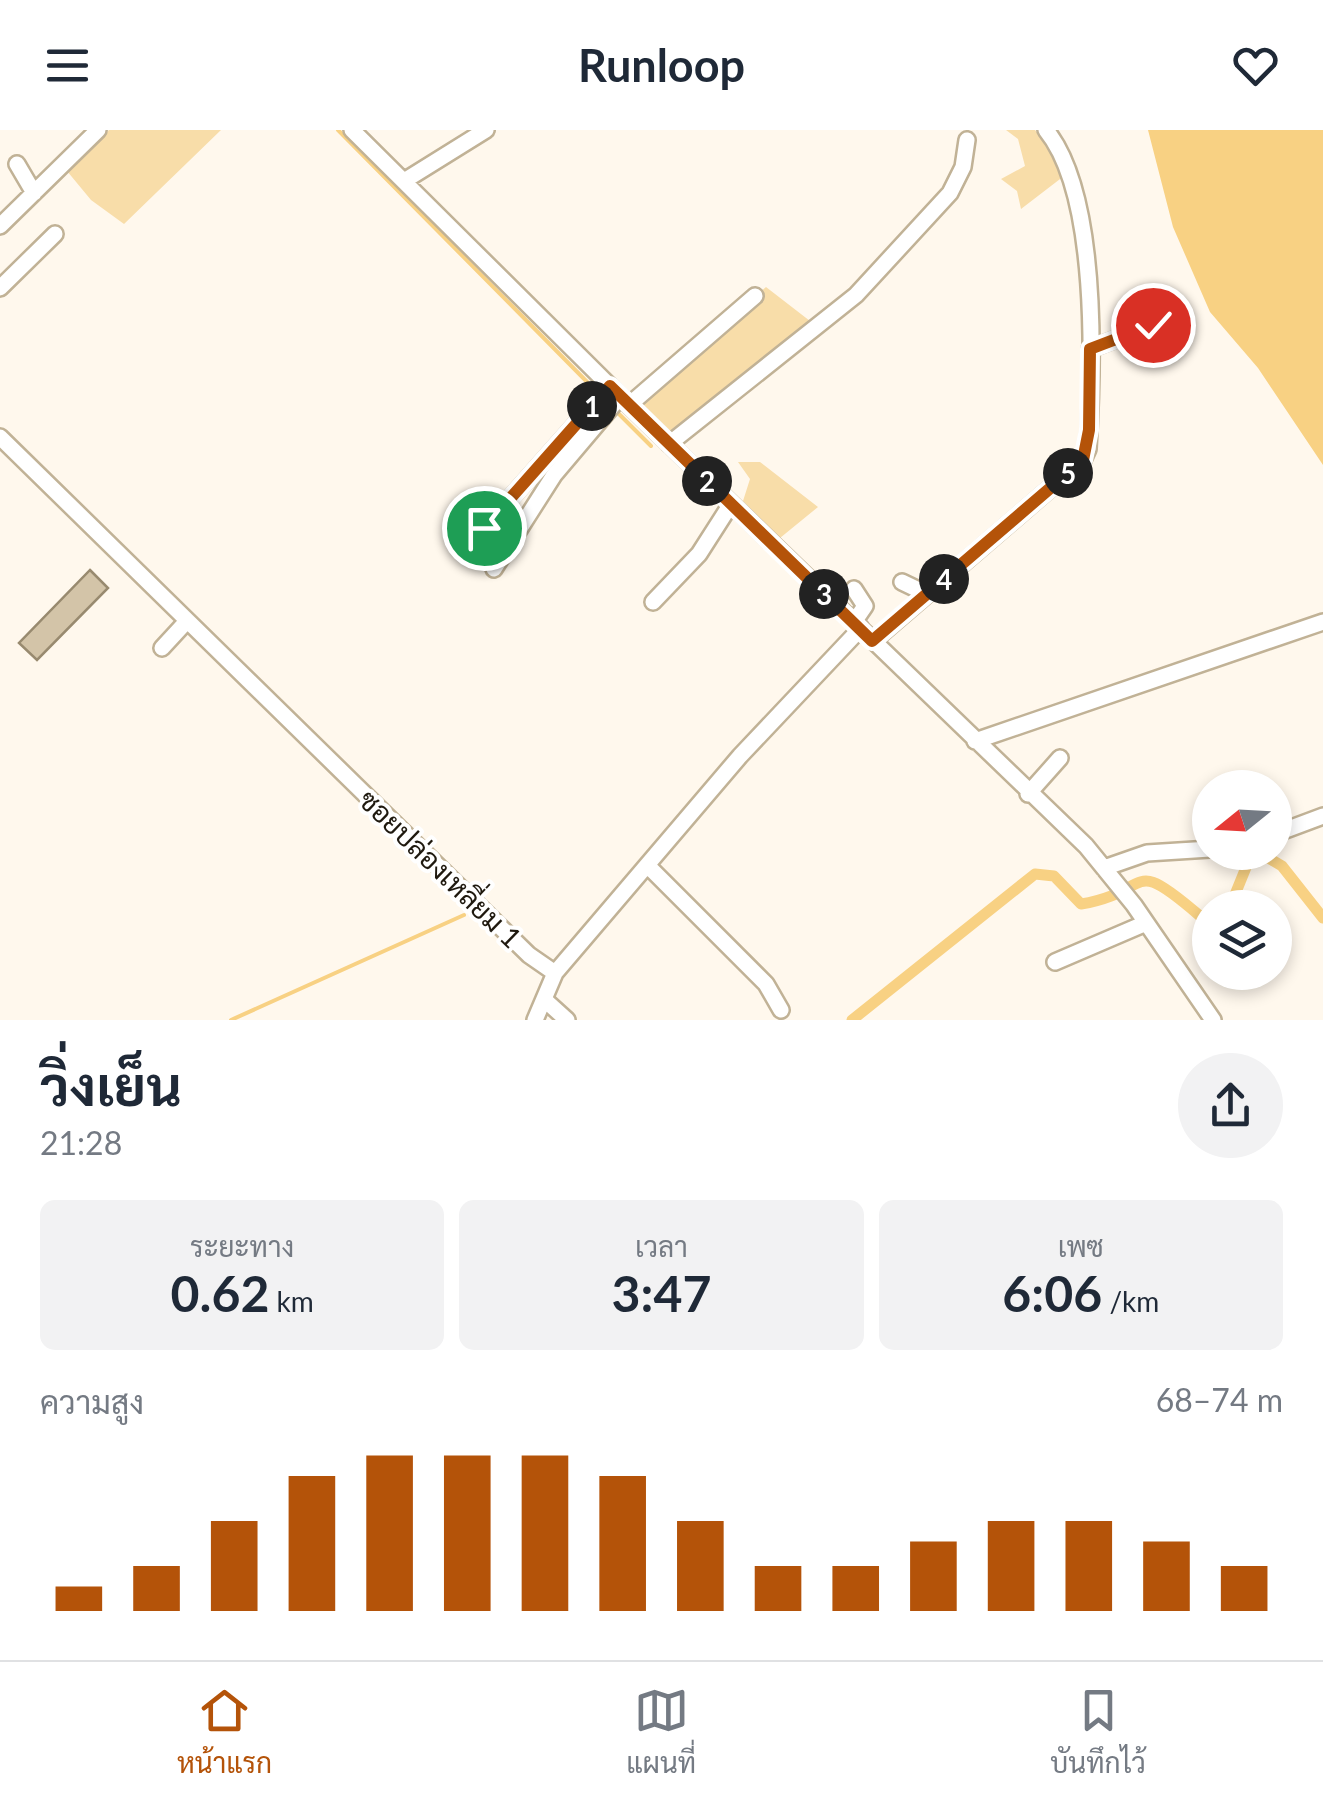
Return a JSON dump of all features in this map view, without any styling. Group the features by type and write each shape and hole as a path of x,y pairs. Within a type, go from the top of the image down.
{"street":[{"path":"0,226 98,130"},
{"path":"352,130 1108,872 1213,1020"},
{"path":"404,182 486,130"},
{"path":"872,641 1083,460 1089,430 1090,349 1084,249 1062,154 1046,130"},
{"path":"669,444 856,294 950,193 963,167 967,140"},
{"path":"17,164 34,193"},
{"path":"0,288 55,234"},
{"path":"484,528 619,396 755,296"},
{"path":"1090,349 1153,325"},
{"path":"494,569 554,475 619,396"},
{"name":"ซอยปล่องเหลี่ยม 1","path":"0,437 529,956 555,973"},
{"path":"653,602 699,554 731,504"},
{"path":"902,582 927,594"},
{"path":"536,1020 555,973 857,625 865,606 854,589"},
{"path":"162,648 186,622"},
{"path":"975,741 1323,622"},
{"path":"1028,794 1060,758"},
{"path":"1292,828 1323,816"},
{"path":"1108,872 1147,852 1192,850"},
{"path":"647,866 766,984 782,1010"},
{"path":"1055,962 1146,923"},
{"path":"546,1000 567,1020"}],"shaded area":[{"path":"109,130 221,130 124,224 91,200 67,171"},
{"path":"1006,130 1035,130 1053,151 1064,176 1021,209 1017,191 1001,179 1025,166 1018,139"},
{"path":"1148,130 1323,130 1323,465 1258,368 1210,312 1173,227"},
{"path":"766,287 810,321 670,433 639,402"},
{"path":"738,462 760,462 818,507 780,538 743,501 750,479"}],"building":[{"path":"90,570 108,588 37,660 19,643"}],"waterway":[{"path":"338,130 598,393"},
{"path":"615,410 651,446"},
{"path":"1237,890 1247,865 1265,856 1282,866 1323,918"},
{"path":"852,1020 1035,874 1054,876 1081,904 1150,881 1192,909"},
{"path":"231,1020 464,915"}],"route":[{"path":"484,528 610,386 872,641 1083,460 1088,449 1090,349 1153,325"}]}
